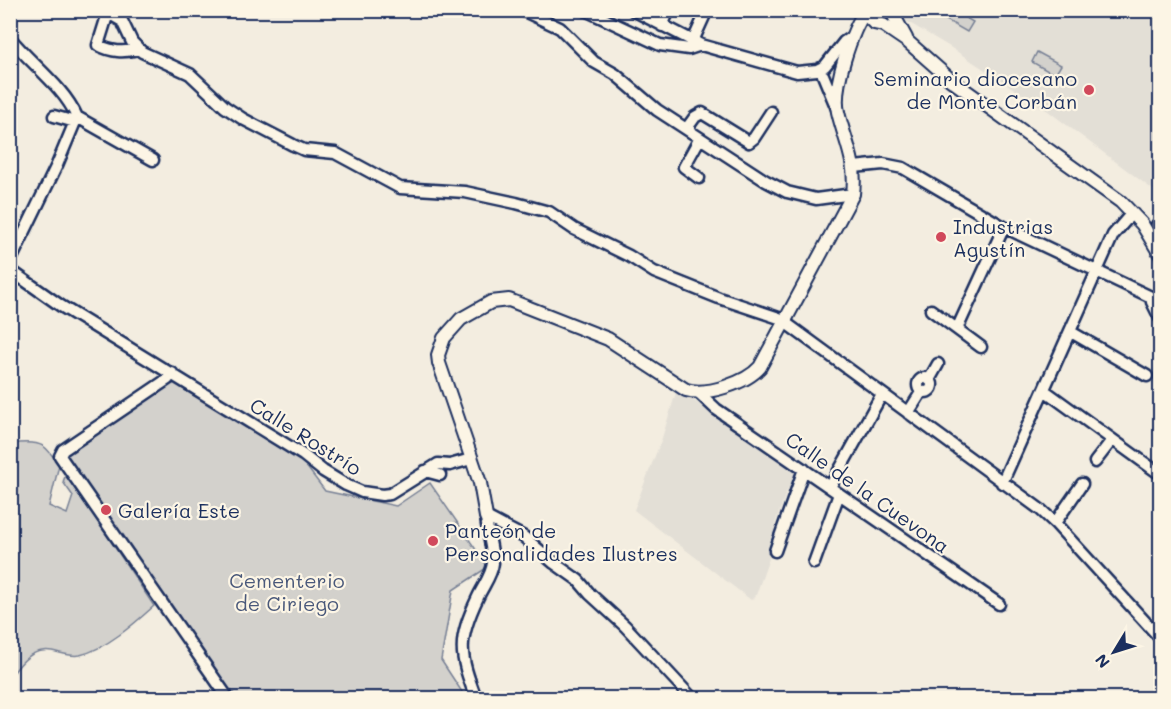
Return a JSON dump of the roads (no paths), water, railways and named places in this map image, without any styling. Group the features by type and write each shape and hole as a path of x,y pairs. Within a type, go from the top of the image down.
{"main road":[{"path":"867,10 870,19 908,42 951,80 1131,211 1150,235 1161,254"},
{"path":"486,517 480,483 442,375 438,355 444,338 468,314 491,302 509,300 591,331 686,390 698,393 715,389 737,383 755,373 853,194 855,167 836,101 838,85 856,27 867,10"},
{"path":"854,34 864,25 890,22 894,13"},
{"path":"894,13 908,42"}],"street":[{"path":"633,10 697,43 782,70 826,72 843,68"},
{"path":"662,26 669,10"},
{"path":"587,11 660,45 689,49 697,43 707,10"},
{"path":"523,11 560,28 594,62 615,74 657,110 766,181 787,192 816,199 853,194"},
{"path":"138,49 122,52 98,45 105,12 122,21 138,49 190,74 225,107 282,140 304,150 335,153 400,188 465,192 516,202 549,212 574,229 629,256 654,272 718,298 778,318 1041,510 1161,638"},
{"path":"824,71 844,42 854,34"},
{"path":"10,38 62,92 71,104 76,120 57,165 10,261"},
{"path":"824,71 838,85"},
{"path":"824,71 838,112"},
{"path":"687,128 695,117 702,113 749,142 771,112"},
{"path":"54,116 76,120 153,160"},
{"path":"699,178 684,166 700,138"},
{"path":"855,167 883,164 903,168 1004,226 1096,272 1156,297 1152,302 1161,318"},
{"path":"1002,483 1113,235 1131,211"},
{"path":"957,329 1004,226"},
{"name":"Calle Rostrío","path":"10,270 61,306 303,455 323,471 362,492 373,495 390,494 438,464 450,465 471,459"},
{"path":"931,310 981,347"},
{"path":"1071,332 1147,376"},
{"path":"908,413 921,391 926,392 930,389 932,384 929,380 938,364"},
{"path":"171,373 168,378 63,450 60,456 228,699"},
{"path":"715,389 711,402 716,409"},
{"path":"1044,390 1161,474"},
{"name":"Calle de la Cuevona","path":"698,393 716,409 999,604"},
{"path":"814,563 835,490 882,394"},
{"path":"1095,462 1112,440"},
{"path":"775,551 804,469"},
{"path":"425,471 440,475"},
{"path":"1055,523 1082,484"},
{"path":"476,699 465,668 462,648 468,623 493,563 486,517"},
{"path":"486,517 524,537 578,580 626,626 692,699"}],"place":[{"name":"Seminario diocesano de Monte Corbán","path":"1089,90"},
{"name":"Industrias Agustín","path":"941,237"},
{"name":"Galería Este","path":"106,510"},
{"name":"Panteón de Personalidades Ilustres","path":"433,541"}],"park label":[{"name":"Cementerio de Ciriego","path":"287,592"}]}
